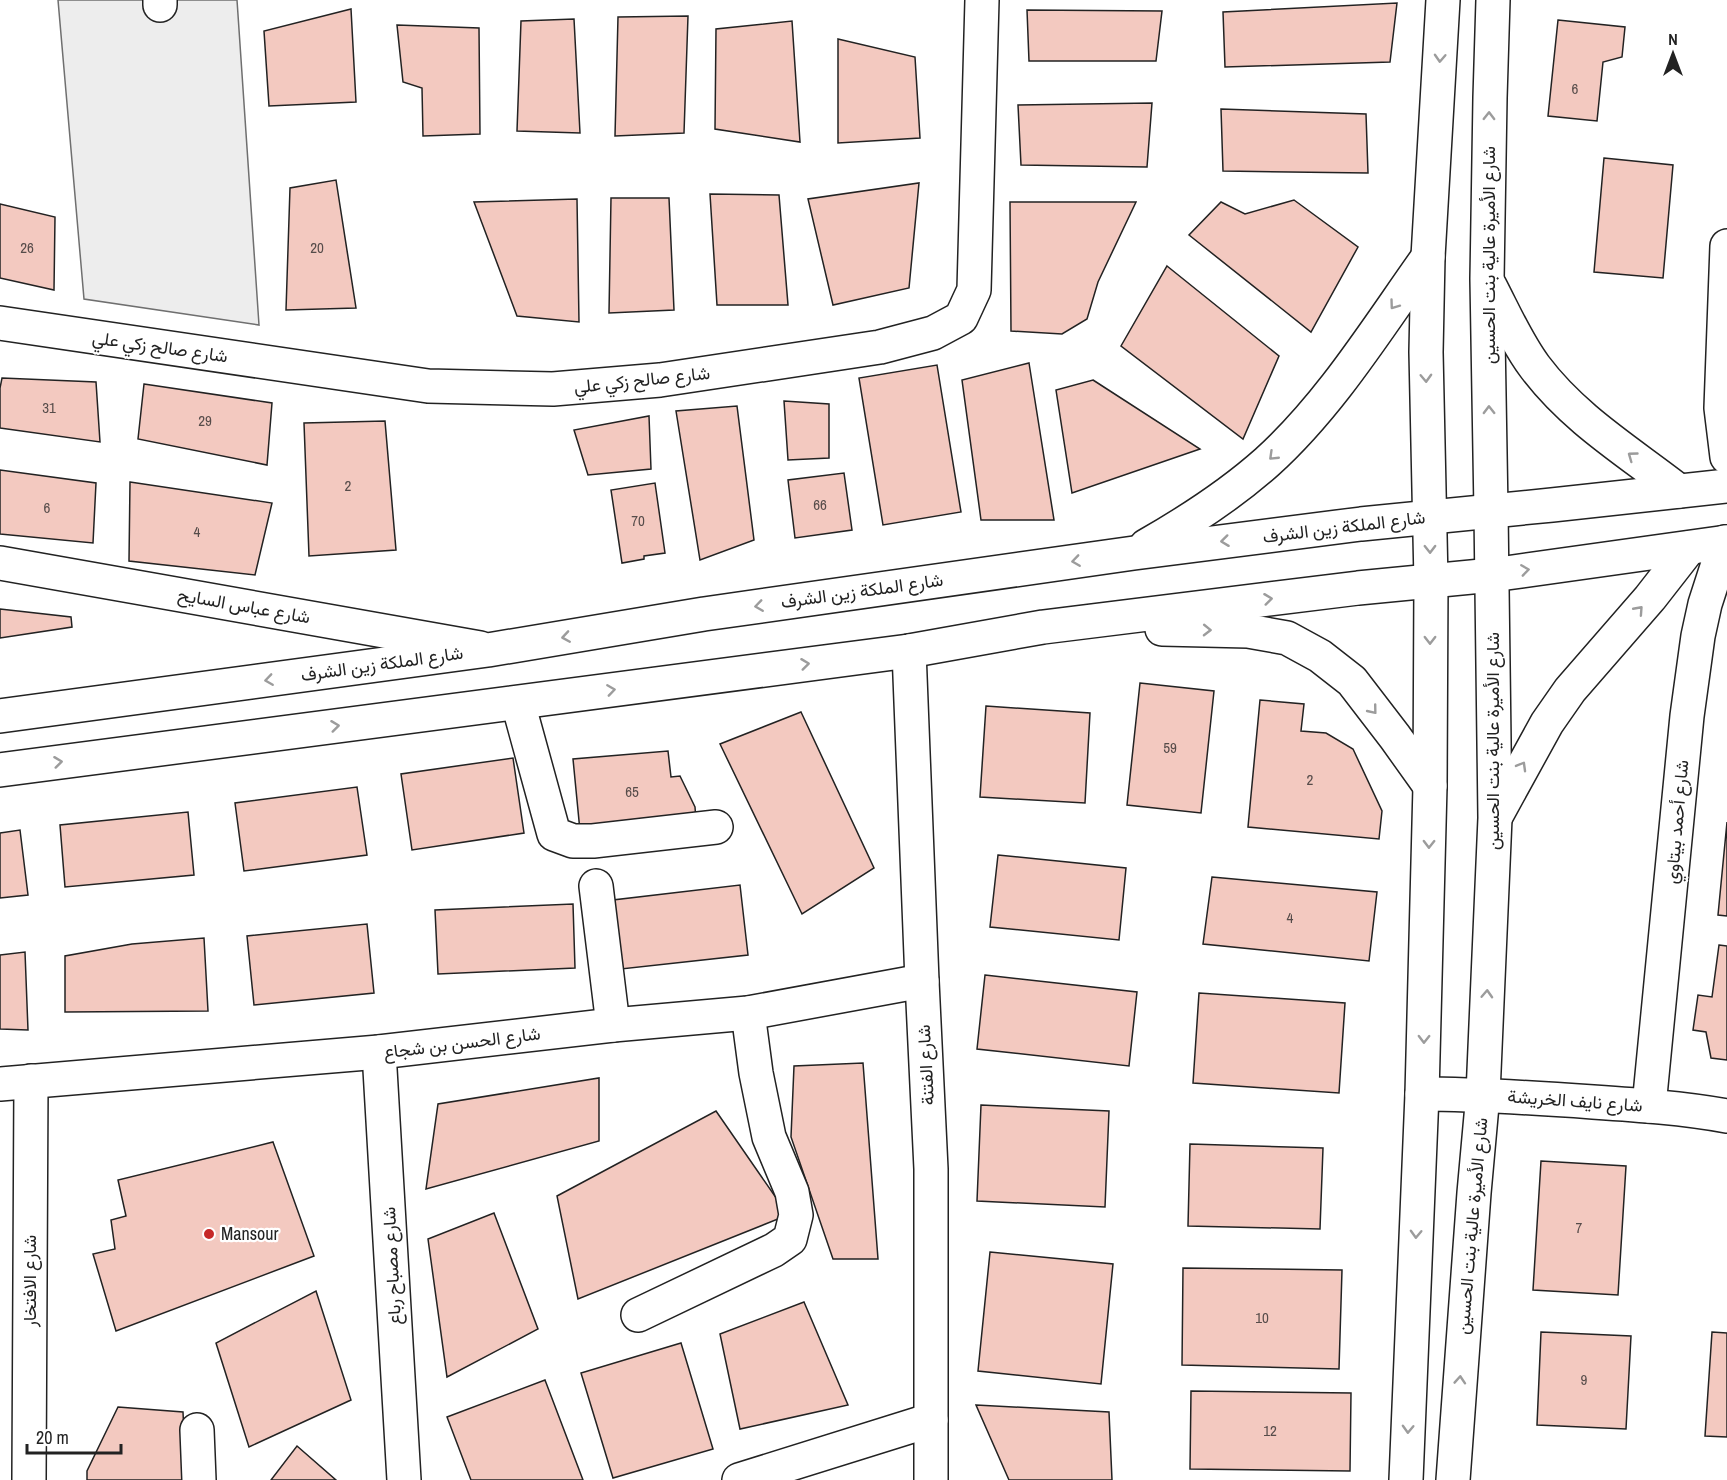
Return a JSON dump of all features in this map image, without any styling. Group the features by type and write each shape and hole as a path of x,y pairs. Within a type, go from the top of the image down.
{"main road":[{"name":"شارع صالح زكي علي","path":"0,323 428,386 553,389 683,377 880,347 933,333 961,318 974,290 982,0"},
{"path":"1406,1480 1422,1094 1430,786 1431,581 1426,352 1428,257 1443,0"},
{"name":"شارع الأميرة عالية بنت الحسين","path":"1453,1480 1483,1094 1495,818 1486,279 1493,0"},
{"path":"1727,246 1721,408 1727,457"},
{"path":"1134,553 1180,526 1233,490 1292,438 1357,357 1428,257"},
{"path":"1486,279 1522,348 1562,400 1594,428 1679,491"},
{"name":"شارع الملكة زين الشرف","path":"0,716 488,650 704,614 1134,553 1429,516 1727,486"},
{"path":"0,770 909,651 1043,627 1492,575 1726,542"},
{"name":"شارع أحمد بيتاوي","path":"1649,1106 1687,716 1698,636 1705,604 1726,542"},
{"path":"1495,818 1547,723 1570,690 1650,598 1689,548"},
{"name":"شارع عباس السايح","path":"0,562 488,650"},
{"path":"1043,627 1248,631 1287,638 1320,656 1352,681 1430,786"},
{"name":"شارع الفتنة","path":"909,651 931,1169 931,1480"},
{"path":"518,703 554,834 573,841 592,841 716,827"},
{"path":"596,886 613,1025"},
{"name":"شارع الحسن بن شجاع","path":"16,1083 379,1052 613,1025 748,1013 922,981"},
{"path":"638,1315 774,1250 790,1239 795,1215 792,1192 769,1137 756,1073 748,1013"},
{"name":"شارع مصباح رباع","path":"379,1052 404,1480"},
{"name":"شارع الافتخار","path":"16,1083 29,1480"},
{"name":"شارع نايف الخريشة","path":"1422,1094 1483,1094 1649,1106 1727,1116"},
{"path":"739,1480 931,1420"},
{"path":"197,1430 199,1480"}],"shaded area":[{"path":"58,0 237,0 259,325 84,299"}],"building":[{"path":"1397,3 1390,62 1225,67 1223,12"},
{"path":"351,9 356,102 269,106 264,31"},
{"path":"1027,10 1162,11 1156,61 1029,61"},
{"path":"688,16 684,133 615,136 618,17"},
{"path":"574,19 580,133 517,131 521,21"},
{"path":"1558,20 1625,27 1622,57 1603,62 1597,121 1548,116"},
{"path":"792,21 800,142 715,129 716,29"},
{"path":"397,25 479,28 480,134 423,136 422,88 403,82"},
{"path":"838,39 915,57 920,138 838,143"},
{"path":"1152,103 1147,167 1021,165 1018,105"},
{"path":"1221,109 1366,114 1368,173 1223,171"},
{"path":"1604,158 1673,165 1663,278 1594,272"},
{"path":"336,180 356,308 286,310 290,188"},
{"path":"919,183 909,288 833,305 808,199"},
{"path":"710,194 779,195 788,305 717,305"},
{"path":"611,198 669,198 674,310 609,313"},
{"path":"577,199 579,322 517,316 474,202"},
{"path":"1294,200 1358,247 1311,332 1189,235 1221,202 1245,214"},
{"path":"1010,202 1136,202 1098,282 1087,319 1062,334 1011,331"},
{"path":"0,204 55,217 54,290 0,278"},
{"path":"1167,266 1279,356 1243,439 1121,346"},
{"path":"1029,363 1054,520 981,520 962,380"},
{"path":"937,365 961,512 883,525 859,378"},
{"path":"2,378 96,382 100,442 0,428"},
{"path":"1093,380 1200,449 1072,493 1056,390"},
{"path":"144,384 272,403 267,465 138,439"},
{"path":"784,401 829,404 829,458 788,460"},
{"path":"737,406 754,540 700,560 676,411"},
{"path":"649,416 651,469 588,475 574,430"},
{"path":"385,421 396,550 309,556 304,423"},
{"path":"0,470 96,483 93,543 0,534"},
{"path":"844,473 852,530 795,538 788,480"},
{"path":"130,482 272,503 255,575 129,561"},
{"path":"655,483 665,553 644,556 644,559 622,563 611,490"},
{"path":"0,609 71,617 72,627 0,638"},
{"path":"1140,683 1214,691 1201,813 1127,805"},
{"path":"1260,700 1304,704 1301,731 1326,733 1353,749 1382,811 1379,839 1248,827"},
{"path":"986,706 1090,713 1085,803 980,797"},
{"path":"801,712 874,868 802,914 720,744"},
{"path":"668,751 671,777 680,776 695,807 696,820 580,831 573,759"},
{"path":"513,758 524,833 412,850 401,774"},
{"path":"357,787 367,855 244,871 235,803"},
{"path":"188,812 194,875 65,887 60,825"},
{"path":"1727,822 1727,916 1718,915"},
{"path":"20,830 28,895 0,898 0,833"},
{"path":"998,855 1126,868 1119,940 990,927"},
{"path":"1212,877 1377,892 1369,961 1203,944"},
{"path":"740,885 748,955 621,969 613,900"},
{"path":"573,904 575,968 438,974 435,910"},
{"path":"367,924 374,993 254,1005 247,936"},
{"path":"204,938 208,1011 65,1012 65,956 132,944"},
{"path":"1719,945 1727,946 1727,1060 1711,1058 1706,1032 1693,1030 1698,995 1712,997"},
{"path":"25,952 28,1030 0,1029 0,955"},
{"path":"985,975 1137,992 1129,1066 977,1049"},
{"path":"1199,993 1345,1003 1339,1093 1193,1083"},
{"path":"863,1063 878,1259 833,1259 791,1137 794,1066"},
{"path":"599,1078 599,1141 426,1189 438,1104"},
{"path":"981,1105 1109,1111 1105,1207 977,1201"},
{"path":"716,1111 788,1215 578,1299 557,1196"},
{"name":"Mansour","path":"273,1142 314,1256 116,1331 93,1254 115,1249 111,1220 126,1216 118,1180"},
{"path":"1190,1144 1323,1148 1320,1229 1188,1226"},
{"path":"1541,1161 1626,1166 1618,1295 1533,1290"},
{"path":"494,1213 538,1329 447,1377 428,1239"},
{"path":"990,1252 1113,1264 1101,1384 978,1371"},
{"path":"1183,1268 1342,1270 1339,1369 1182,1365"},
{"path":"316,1291 351,1400 249,1447 216,1343"},
{"path":"804,1302 848,1405 740,1429 720,1334"},
{"path":"1541,1332 1631,1336 1626,1429 1537,1425"},
{"path":"1712,1332 1727,1333 1727,1437 1705,1436"},
{"path":"681,1343 713,1449 613,1478 581,1373"},
{"path":"545,1380 583,1480 471,1480 447,1417"},
{"path":"1191,1391 1351,1393 1350,1471 1190,1469"},
{"path":"976,1405 1109,1412 1112,1480 1009,1480"},
{"path":"118,1407 183,1412 186,1480 87,1480 87,1471"},
{"path":"297,1446 336,1480 271,1480"}],"place":[{"name":"Mansour","path":"209,1234"}]}
